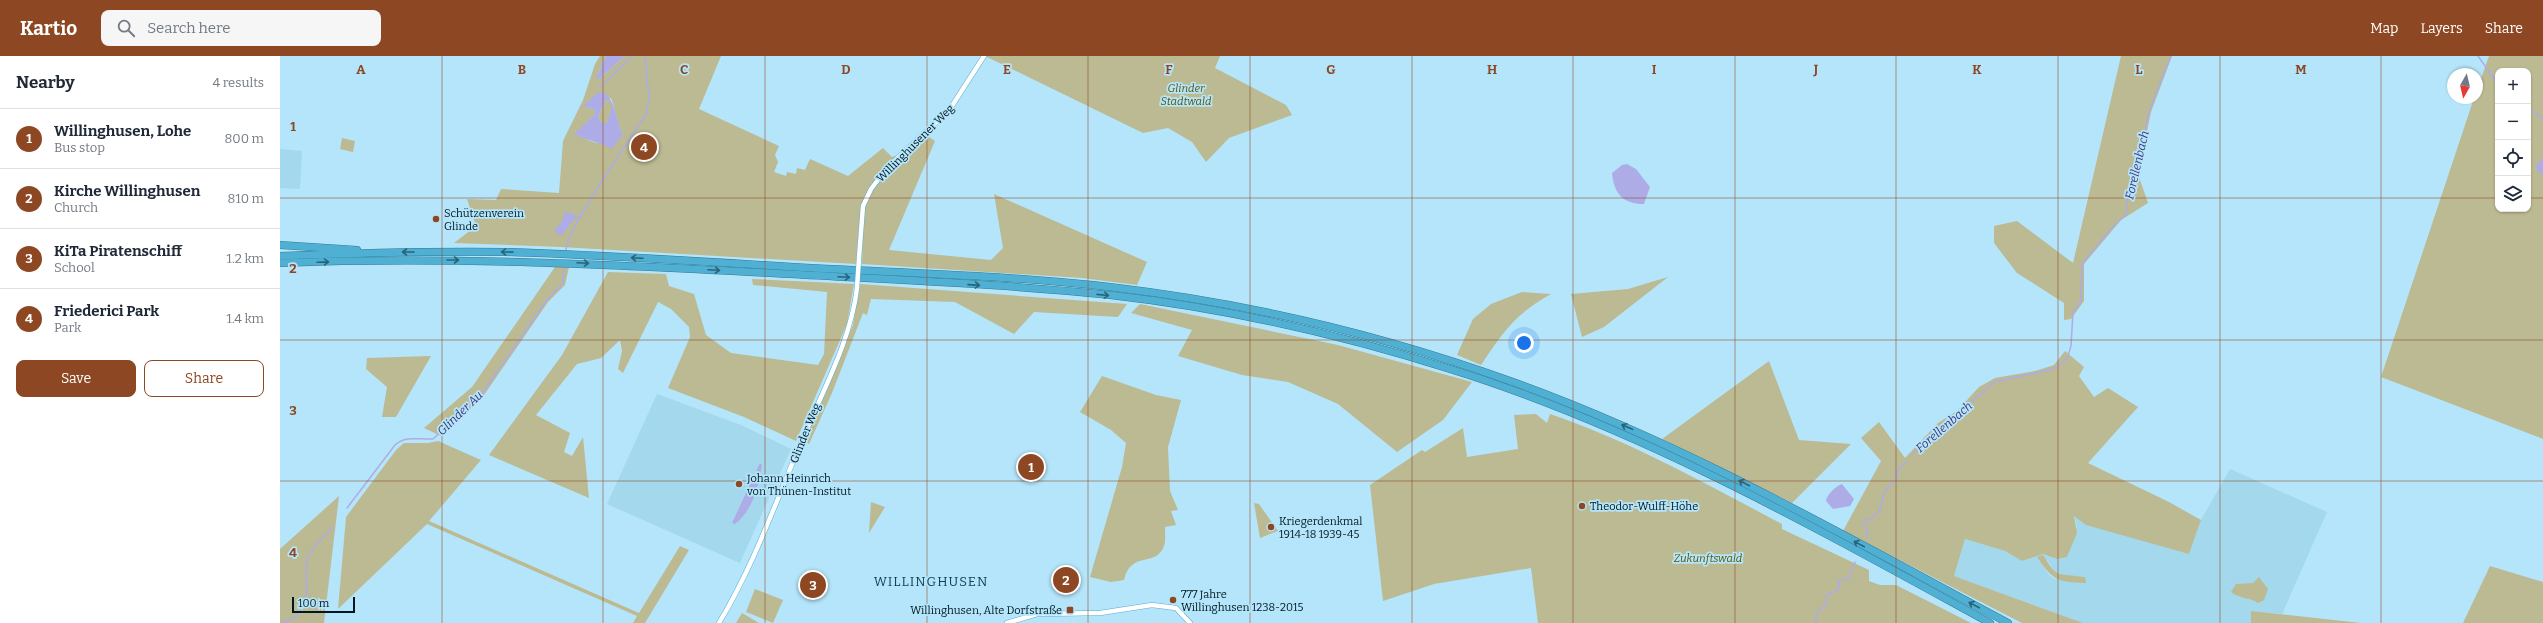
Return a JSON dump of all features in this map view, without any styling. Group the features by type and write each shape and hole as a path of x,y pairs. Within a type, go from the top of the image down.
{"highway":[{"path":"280,246 352,248 363,253"},
{"path":"280,256 363,253 500,252 1002,279 1111,287 1264,312 1378,339 1454,362 1589,411 1722,472 2008,623"},
{"path":"280,263 378,259 480,260 814,276 1090,293 1196,307 1262,320 1329,335 1451,369 1586,418 1731,485 1990,623"}],"street":[{"name":"Willinghusener Weg","path":"860,258 863,206 871,189 888,168 950,109 984,56"},
{"name":"Glinder Weg","path":"719,623 735,596 767,528 850,324 857,288 860,258"},
{"path":"1007,623 1038,614 1100,613 1152,605 1176,608 1190,623"}],"shaded area":[{"path":"606,56 625,56 597,81 597,75"},
{"path":"604,92 608,97 614,107 623,134 612,149 574,134 595,114 595,110 583,106 597,93","holes":["609,100 612,107 607,123 602,123 598,117 605,101"]},
{"path":"280,149 302,151 300,189 280,188"},
{"path":"2541,159 2543,159 2543,175 2537,170 2536,166"},
{"path":"1627,164 1636,169 1650,187 1644,204 1637,204 1625,200 1617,192 1612,173 1622,165"},
{"path":"565,212 574,214 576,217 563,234 559,235 554,230 561,223"},
{"path":"657,394 741,425 791,449 740,563 607,504"},
{"path":"760,463 762,465 754,498 741,518 735,524 732,523"},
{"path":"2230,469 2327,512 2282,614 2251,611 2251,623 2083,623 1954,576 1965,539 2005,551 2022,561 2043,554 2057,559 2077,527 2074,515 2189,554 2201,520","holes":["2037,557 2048,561 2052,569 2059,574 2085,577 2055,579 2049,575","2253,583 2253,599 2237,596 2248,584"]},
{"path":"1842,484 1854,499 1850,506 1833,509 1826,501 1827,498 1832,491"}],"green space":[{"path":"600,56 606,56 597,75 597,81 625,56 721,56 699,109 779,146 775,155 778,162 774,172 786,176 787,172 796,174 797,168 805,170 810,159 848,176 883,148 892,157 901,154 886,167 868,191 861,215 856,264 561,247 454,243 476,226 467,199 496,200 501,189 559,193 563,141 583,100 595,64","holes":["611,98 623,134 604,143 595,142 575,134 595,114 595,110 584,106"]},
{"name":"Glinder Stadtwald","path":"985,56 1220,56 1215,68 1286,105 1292,115 1229,138 1206,162 1192,142 1168,128 1143,133"},
{"path":"2121,56 2172,56 2151,112 2138,174 2148,203 2121,220 2084,264 2084,301 2071,319 2064,320 2064,303 2017,273 1994,243 1994,226 2017,221 2073,263"},
{"path":"2489,56 2543,56 2543,439 2381,377 2472,104 2483,104 2483,73"},
{"path":"609,100 613,107 607,123 602,123 598,117 605,101"},
{"path":"926,135 935,141 889,250 991,260 1003,248 994,194 1147,262 1137,285 1082,278 862,264 863,219 870,194 883,175"},
{"path":"342,138 355,141 353,152 340,149"},
{"path":"555,267 569,267 565,285 548,302 482,398 441,436 424,428 472,387"},
{"path":"608,272 666,274 669,286 694,294 706,335 731,353 818,365 824,354 827,292 753,285 752,279 854,284 847,324 796,441 744,417 668,388 690,337 689,327 671,309 658,302 623,373 618,369 622,351 620,340 601,358 577,364 536,415 570,433 564,452 572,456 583,437 589,498 489,455 562,355"},
{"path":"1668,277 1604,327 1582,337 1571,294 1628,289"},
{"path":"860,284 1127,304 1118,317 1034,312 1014,334 955,302 871,299 867,315 863,313 832,393 809,444 804,441 853,325"},
{"path":"1522,292 1551,294 1528,309 1503,333 1481,365 1457,355 1473,319 1491,304"},
{"path":"1140,304 1338,345 1472,382 1443,420 1397,452 1338,404 1288,382 1242,375 1178,356 1192,330 1131,313"},
{"path":"2065,351 2084,367 2079,376 2094,397 2108,388 2138,407 2088,463 2169,502 2201,520 2189,554 2086,525 2074,516 2077,533 2067,557 2057,559 2043,554 2022,561 2005,551 1965,539 1954,576 2083,623 2022,623 1843,531 1881,461 1861,438 1879,422 1905,458 1938,423 1957,411 1979,387 1995,378 2035,371 2054,365"},
{"path":"431,356 396,417 382,417 387,387 366,369 367,358"},
{"path":"1769,361 1799,440 1851,444 1792,503 1662,439"},
{"path":"1102,376 1156,395 1181,400 1168,447 1170,491 1178,510 1171,511 1176,525 1165,527 1165,544 1160,553 1150,559 1132,565 1127,571 1124,580 1111,582 1090,577 1122,467 1126,443 1111,430 1080,412"},
{"name":"Zukunftswald","path":"1536,414 1547,423 1550,414 1580,425 1668,464 1782,524 1782,529 1869,570 1869,581 1880,585 1896,585 1971,623 1538,623 1531,568 1434,584 1383,601 1370,485 1422,450 1425,452 1463,428 1467,457 1518,449 1514,415"},
{"path":"438,441 481,460 429,521 639,613 680,546 689,550 645,623 633,623 637,616 427,524 338,609 346,517 396,450 404,443 428,443"},
{"path":"339,496 324,623 280,623 280,549"},
{"path":"871,502 885,507 869,533"},
{"path":"1254,503 1259,504 1278,531 1260,538"},
{"path":"2043,555 2052,569 2059,574 2085,577 2086,583 2062,581 2052,576 2037,557"},
{"path":"2490,566 2543,582 2543,623 2463,623"},
{"path":"2259,577 2268,589 2264,600 2258,603 2237,596 2231,592 2236,584 2253,583"},
{"path":"755,589 783,600 773,623 746,612"},
{"path":"2251,611 2361,623 2251,623"},
{"path":"742,613 759,623 736,623"}],"waterway":[{"path":"600,87 633,56"},
{"name":"Glinder Au","path":"566,250 569,239 588,204 647,113 649,97 645,56"},
{"name":"Forellenbach","path":"1912,455 1994,382 2053,369 2067,359 2071,346 2073,312 2081,301 2082,264 2111,229 2127,213 2127,194 2137,174 2149,112 2171,56"},
{"path":"2478,56 2495,80"},
{"path":"2531,110 2543,119"},
{"name":"Glinder Au","path":"576,217 581,217"},
{"name":"Glinder Au","path":"347,508 395,445 408,439 433,439 481,395 547,300 563,283 564,267"},
{"name":"Forellenbach","path":"1866,539 1868,531 1863,522 1874,517 1881,508 1884,492 1896,479 1899,468 1906,462"},
{"path":"282,623 295,617 300,611 307,593 306,570 309,556 312,549 333,527"},
{"name":"Forellenbach","path":"1835,591 1840,589 1838,581 1849,578 1855,562"},
{"name":"Forellenbach","path":"1816,623 1816,613 1827,604 1826,595 1833,592"}],"place":[{"name":"Friederici Park","path":"644,147"},
{"name":"Schützenverein Glinde","path":"436,219"},
{"name":"Willinghusen, Lohe","path":"1031,467"},
{"name":"Johann Heinrich von Thünen-Institut","path":"739,484"},
{"name":"Theodor-Wulff-Höhe","path":"1582,506"},
{"name":"Kriegerdenkmal 1914-18 1939-45","path":"1271,527"},
{"name":"Kirche Willinghusen","path":"1066,580"},
{"name":"KiTa Piratenschiff","path":"813,585"},
{"name":"777 Jahre Willinghusen 1238-2015","path":"1173,600"},
{"name":"Willinghusen, Alte Dorfstraße","path":"1070,610"}],"district":[{"name":"WILLINGHUSEN","path":"931,581"}]}
